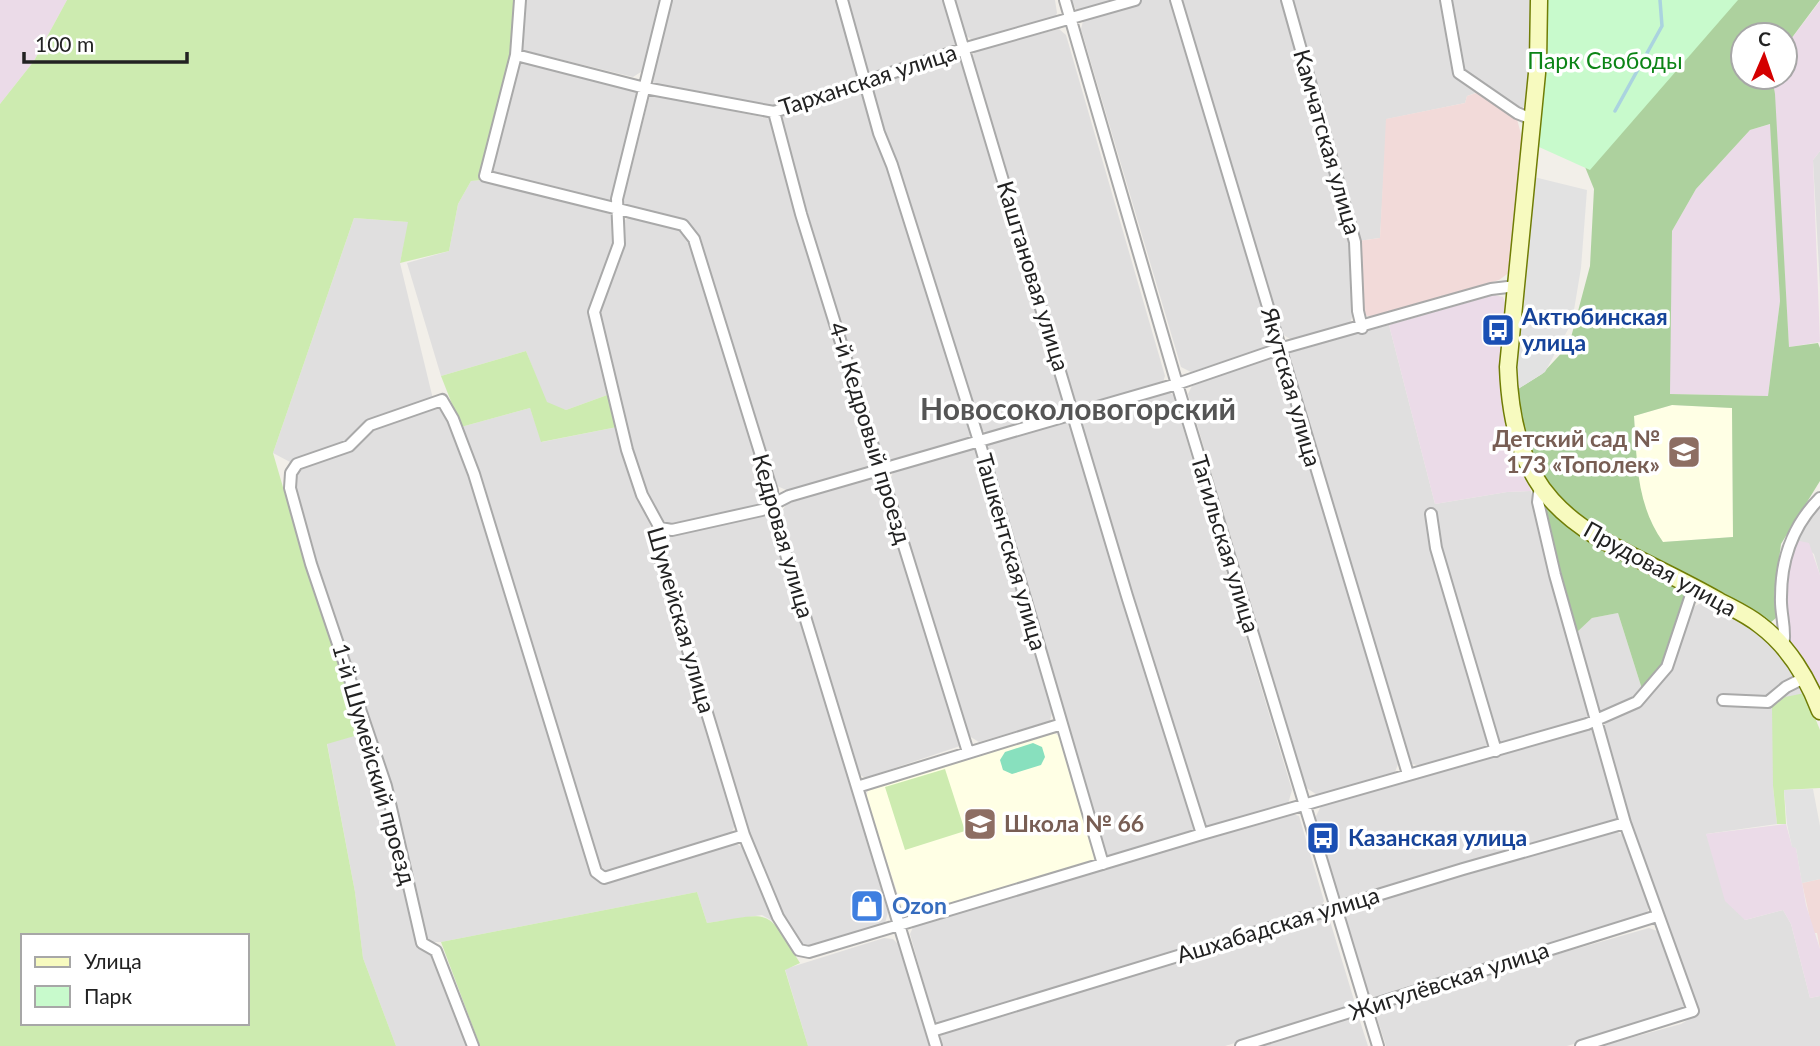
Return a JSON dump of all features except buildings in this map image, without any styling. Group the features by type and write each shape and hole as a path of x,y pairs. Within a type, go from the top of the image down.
{"main road":[{"name":"Прудовая улица","path":"1539,0 1538,63 1508,367 1509,403 1518,439 1540,485 1553,503 1593,536 1694,586 1760,624 1783,646 1804,678 1820,711"}],"street":[{"path":"516,55 520,0"},
{"name":"Шумейская улица","path":"666,0 618,209 618,244 597,301 594,319 608,361 627,450 642,495 660,528 656,537 657,548 744,835 786,933 799,950 809,952 899,926"},
{"name":"Ташкентская улица","path":"842,0 864,81 979,441 1103,864"},
{"name":"Каштановая улица","path":"949,0 1075,414 1127,596 1202,834"},
{"name":"Тагильская улица","path":"1065,0 1177,384 1378,1046"},
{"name":"Тарханская улица","path":"516,55 645,88 774,112 965,48 1135,0"},
{"name":"Якутская улица","path":"1176,0 1408,774"},
{"name":"Камчатская улица","path":"1287,0 1355,242 1358,311 1362,328"},
{"path":"1446,0 1459,73 1517,113 1532,119"},
{"name":"Кедровая улица","path":"516,55 485,176 683,225 694,239 772,491 773,505 936,1046"},
{"name":"4-й Кедровый проезд","path":"774,112 801,214 968,752"},
{"path":"660,528 672,530 762,510 789,496 1177,384 1279,349 1362,328 1491,289 1516,286"},
{"name":"1-й Шумейский проезд","path":"473,1046 436,951 422,943 386,786 310,564 290,488 291,473 297,464 349,446 370,425 442,400 453,419 474,474 596,872 604,877 744,835"},
{"path":"1540,485 1538,502 1552,563 1625,823 1693,1011 1581,1046"},
{"path":"1783,646 1786,636 1781,598 1786,557 1803,514 1820,499"},
{"path":"1431,514 1436,548 1496,751"},
{"path":"899,926 1202,834 1597,720 1637,702 1667,667 1694,586"},
{"path":"1723,700 1768,702 1786,687 1804,678"},
{"path":"857,787 1062,724"},
{"name":"Ашхабадская улица","path":"932,1031 1625,823"},
{"name":"Жигулёвская улица","path":"1241,1046 1657,916"}],"shaded area":[{"path":"0,0 67,0 34,61 0,104"},
{"path":"521,0 660,0 644,70 633,77 518,49"},
{"path":"672,0 946,0 958,42 954,47 788,104 761,106 652,83"},
{"path":"954,0 1055,0 1057,13 1055,18 974,41 965,35"},
{"path":"1071,0 1121,0 1078,13"},
{"path":"1142,0 1171,0 1272,338 1269,346 1191,372 1181,367 1081,29 1084,17"},
{"path":"1179,0 1285,0 1352,244 1354,312 1350,323 1292,340 1280,333"},
{"path":"1290,0 1534,0 1529,102 1525,107 1518,108 1489,88 1467,96 1465,103 1387,119 1380,238 1358,241"},
{"path":"1820,1 1820,151 1813,160 1820,342 1789,347 1773,91 1799,91 1799,29"},
{"path":"1059,29 1066,35 1165,376 1162,385 1084,407 1074,401 972,57 976,50"},
{"path":"961,55 1069,403 1066,412 988,433 979,429 882,133 869,84"},
{"path":"519,60 639,92 611,200 605,202 491,172"},
{"path":"861,87 972,431 968,440 891,462 882,457 805,214 779,116"},
{"path":"1482,91 1517,119 1523,142 1510,272 1499,280 1373,317 1364,315 1361,309 1358,241 1380,238 1386,119 1465,103 1467,96"},
{"path":"653,95 772,119 875,466 791,492 777,486 697,235 625,206 623,202 649,98"},
{"path":"1771,124 1780,301 1768,396 1669,394 1672,231 1696,189 1750,130"},
{"path":"1820,151 1820,287 1813,160"},
{"path":"1534,177 1587,190 1581,268 1572,322 1545,372 1513,392"},
{"path":"482,180 614,215 614,246 588,312 605,364 610,394 566,410 552,406 546,402 526,351 441,376 407,263 449,251 458,204 471,181"},
{"path":"630,217 680,230 690,241 767,490 768,498 761,505 673,525 658,519 646,494 630,449 598,312 622,222"},
{"path":"354,218 409,222 400,263 433,399 364,422 346,444 290,462 273,453"},
{"path":"1494,295 1503,297 1506,305 1501,367 1503,403 1511,438 1531,491 1507,492 1435,504 1389,325"},
{"path":"1389,325 1435,504 1507,492 1531,491 1589,716 1587,719 1421,766 1412,764 1406,757 1287,354 1289,351"},
{"path":"1271,357 1278,359 1400,759 1395,772 1319,796 1305,787 1188,394 1192,386"},
{"path":"1169,392 1173,395 1292,790 1288,804 1212,828 1202,825 1081,424 1083,415"},
{"name":"Детский сад № 173 «Тополек»","path":"1672,405 1732,408 1733,537 1663,542 1650,523 1638,487 1634,416"},
{"path":"436,406 449,420 469,477 598,880 734,842 745,849 776,923 762,915 707,923 697,892 441,942 426,942 412,876 375,734 363,710 293,486 295,476 301,468 353,449 372,428"},
{"path":"530,408 542,442 617,427 622,453 650,524 652,548 735,825 731,834 607,872 599,868 461,427"},
{"path":"1071,422 1196,828 1193,834 1116,857 1108,856 1102,850 987,451 989,443"},
{"path":"971,448 978,452 1052,712 1050,721 979,742 969,736 890,480 894,470"},
{"path":"872,476 879,477 960,746 865,778 859,774 779,516 789,500"},
{"path":"1820,504 1820,575 1814,554 1795,540"},
{"path":"763,513 770,518 888,912 885,923 812,947 803,946 781,914 750,833 660,547 662,539 672,533"},
{"path":"1795,540 1809,543 1820,575 1820,689 1817,689 1789,643 1786,580"},
{"path":"1707,600 1757,628 1782,652 1805,693 1773,786 1777,824 1706,834 1745,920 1783,910 1791,924 1810,998 1820,996 1820,1046 1601,1046 1681,1024 1691,1018 1696,1010 1625,813 1603,731 1606,721 1638,707 1673,670 1690,615 1695,606"},
{"path":"1618,613 1642,689 1635,699 1602,713 1597,711 1575,634 1592,618"},
{"path":"1589,727 1595,729 1618,818 1615,821 1347,900 1339,897 1315,818 1321,806"},
{"name":"Школа № 66","path":"1053,732 1061,738 1095,850 1093,863 911,917 904,913 866,798 869,787"},
{"path":"365,733 405,875 420,947 431,951 469,1046 396,1046 363,958 355,892 327,743"},
{"path":"1813,789 1820,826 1820,879 1802,883 1796,848 1792,847 1787,824 1784,790"},
{"path":"1289,813 1299,816 1324,901 1320,908 939,1024 934,1020 910,934 915,923"},
{"path":"1786,824 1792,846 1796,848 1806,905 1820,949 1820,996 1810,998 1791,924 1783,910 1745,920 1725,901 1706,834"},
{"path":"1616,831 1626,837 1650,905 1646,915 1377,998 1368,994 1345,917 1351,907"},
{"path":"1820,879 1820,949 1817,933 1813,933 1802,883"},
{"path":"1321,919 1330,921 1354,1000 1350,1008 1225,1046 941,1046 941,1035 945,1031"},
{"path":"1649,928 1660,932 1687,1002 1683,1011 1567,1046 1386,1046 1376,1015 1383,1004"},
{"path":"884,938 893,939 899,945 929,1046 808,1046 785,969"},
{"path":"1352,1016 1359,1018 1368,1046 1252,1046"}],"green space":[{"path":"67,0 521,0 518,49 482,180 471,181 458,204 449,251 400,263 408,222 354,218 273,453 306,566 338,648 355,712 365,733 327,744 355,892 363,958 396,1046 0,1046 0,104 34,61"},
{"name":"Парк Свободы","path":"1546,0 1738,0 1590,170 1539,147"},
{"path":"1563,0 1820,0 1799,28 1799,21 1729,21 1729,91 1774,91 1789,347 1818,343 1820,348 1820,481 1781,544 1774,598 1776,618 1770,623 1605,535 1576,513 1550,487 1526,448 1513,392 1542,374 1569,345 1590,266 1594,189 1581,157","holes":["1770,124 1780,301 1768,396 1670,394 1672,231 1696,189 1750,130","1672,405 1732,408 1733,537 1663,542 1654,528 1639,482 1634,416"]},
{"path":"526,351 547,402 566,410 610,394 617,427 541,442 530,408 461,427 441,376"},
{"path":"1541,497 1686,592 1662,664 1642,689 1618,613 1592,618 1575,634"},
{"path":"1805,693 1820,730 1820,788 1784,790 1786,824 1777,824 1773,786 1772,707 1785,697"},
{"path":"1033,743 1042,747 1045,757 1041,765 1012,774 1003,770 1000,760 1005,752"},
{"path":"945,769 965,831 905,850 885,787"},
{"path":"697,892 707,923 756,916 773,923 780,931 800,963 785,970 808,1046 480,1046 441,942"}],"waterway":[{"path":"1615,111 1662,26 1660,0"}],"place":[{"name":"Актюбинская улица","path":"1498,330"},
{"name":"Детский сад № 173 «Тополек»","path":"1684,452"},
{"name":"Школа № 66","path":"980,824"},
{"name":"Казанская улица","path":"1323,838"},
{"name":"Ozon","path":"867,906"}],"district":[{"name":"Новосоколовогорский","path":"1078,410"}]}
